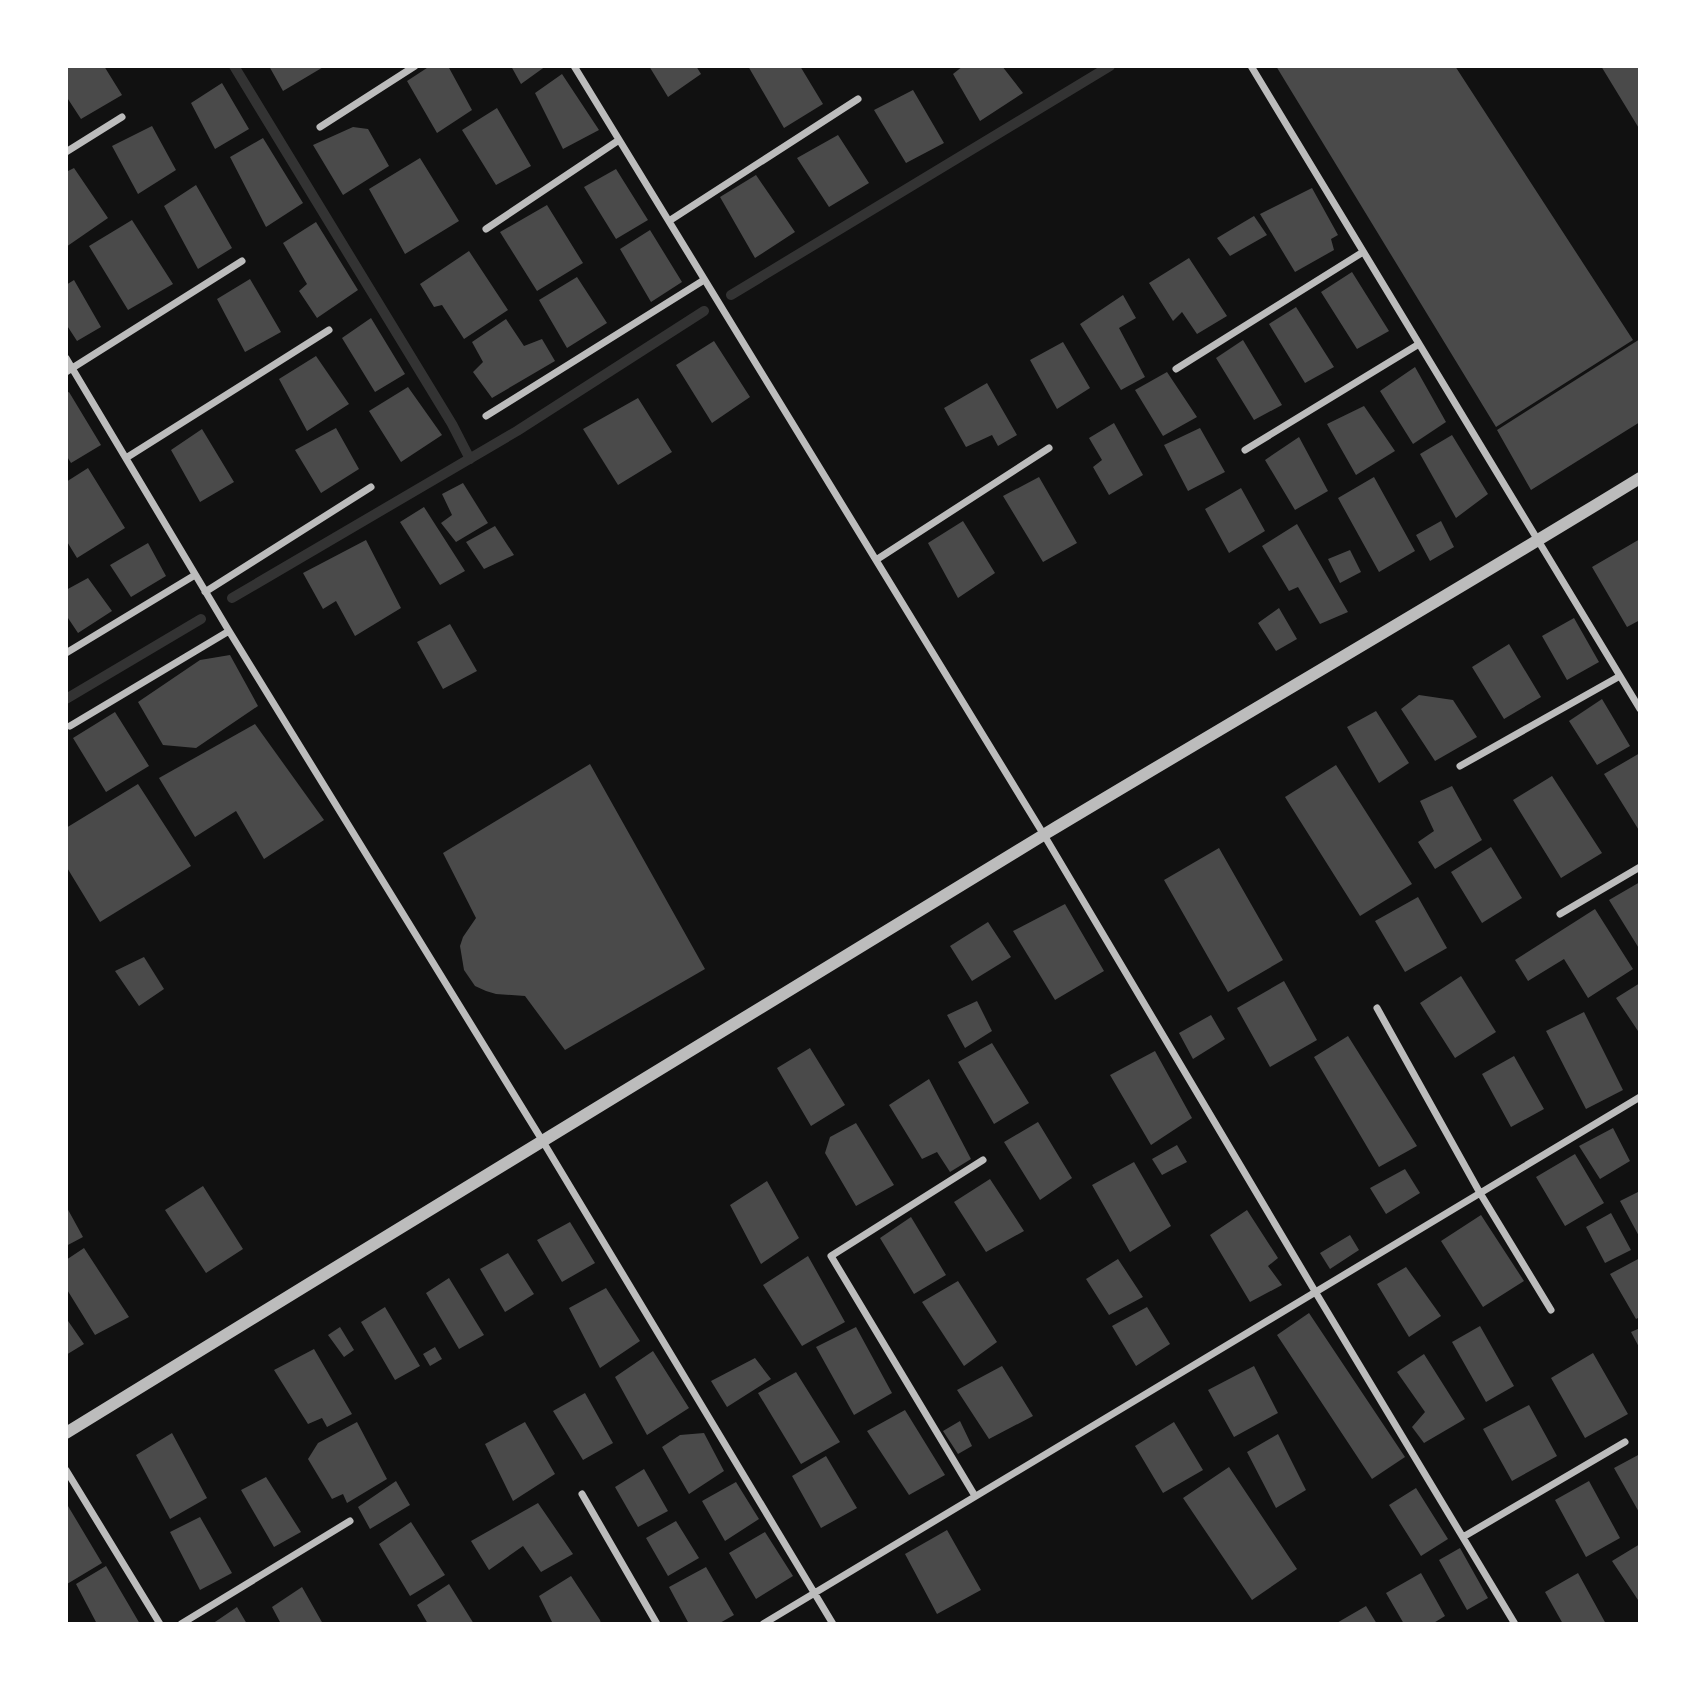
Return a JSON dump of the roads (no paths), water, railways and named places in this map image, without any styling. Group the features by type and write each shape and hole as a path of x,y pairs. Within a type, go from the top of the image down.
{"street":[{"path":"320,127 415,66"},
{"path":"574,66 1044,835 1512,1623"},
{"path":"1251,66 1640,709"},
{"path":"669,221 858,99"},
{"path":"66,152 122,117"},
{"path":"486,229 619,140"},
{"path":"1176,369 1363,252"},
{"path":"70,370 242,261"},
{"path":"486,416 704,280"},
{"path":"125,458 329,330"},
{"path":"1245,450 1419,344"},
{"path":"66,358 70,370 542,1140 833,1623"},
{"path":"876,560 1049,448"},
{"path":"66,1433 1044,835 1640,478"},
{"path":"205,592 371,487"},
{"path":"66,653 195,575"},
{"path":"70,726 229,631"},
{"path":"1460,766 1620,676"},
{"path":"1560,914 1640,867"},
{"path":"1377,1008 1480,1193 1551,1310"},
{"path":"763,1623 1640,1097"},
{"path":"975,1496 831,1256 983,1160"},
{"path":"1463,1537 1625,1442"},
{"path":"66,1470 160,1623"},
{"path":"582,1494 657,1623"},
{"path":"181,1623 350,1521"}],"waterway":[{"path":"234,66 452,424 470,459"},
{"path":"731,295 1110,66"},
{"path":"232,598 517,431 704,311"},
{"path":"66,699 201,619"}]}
